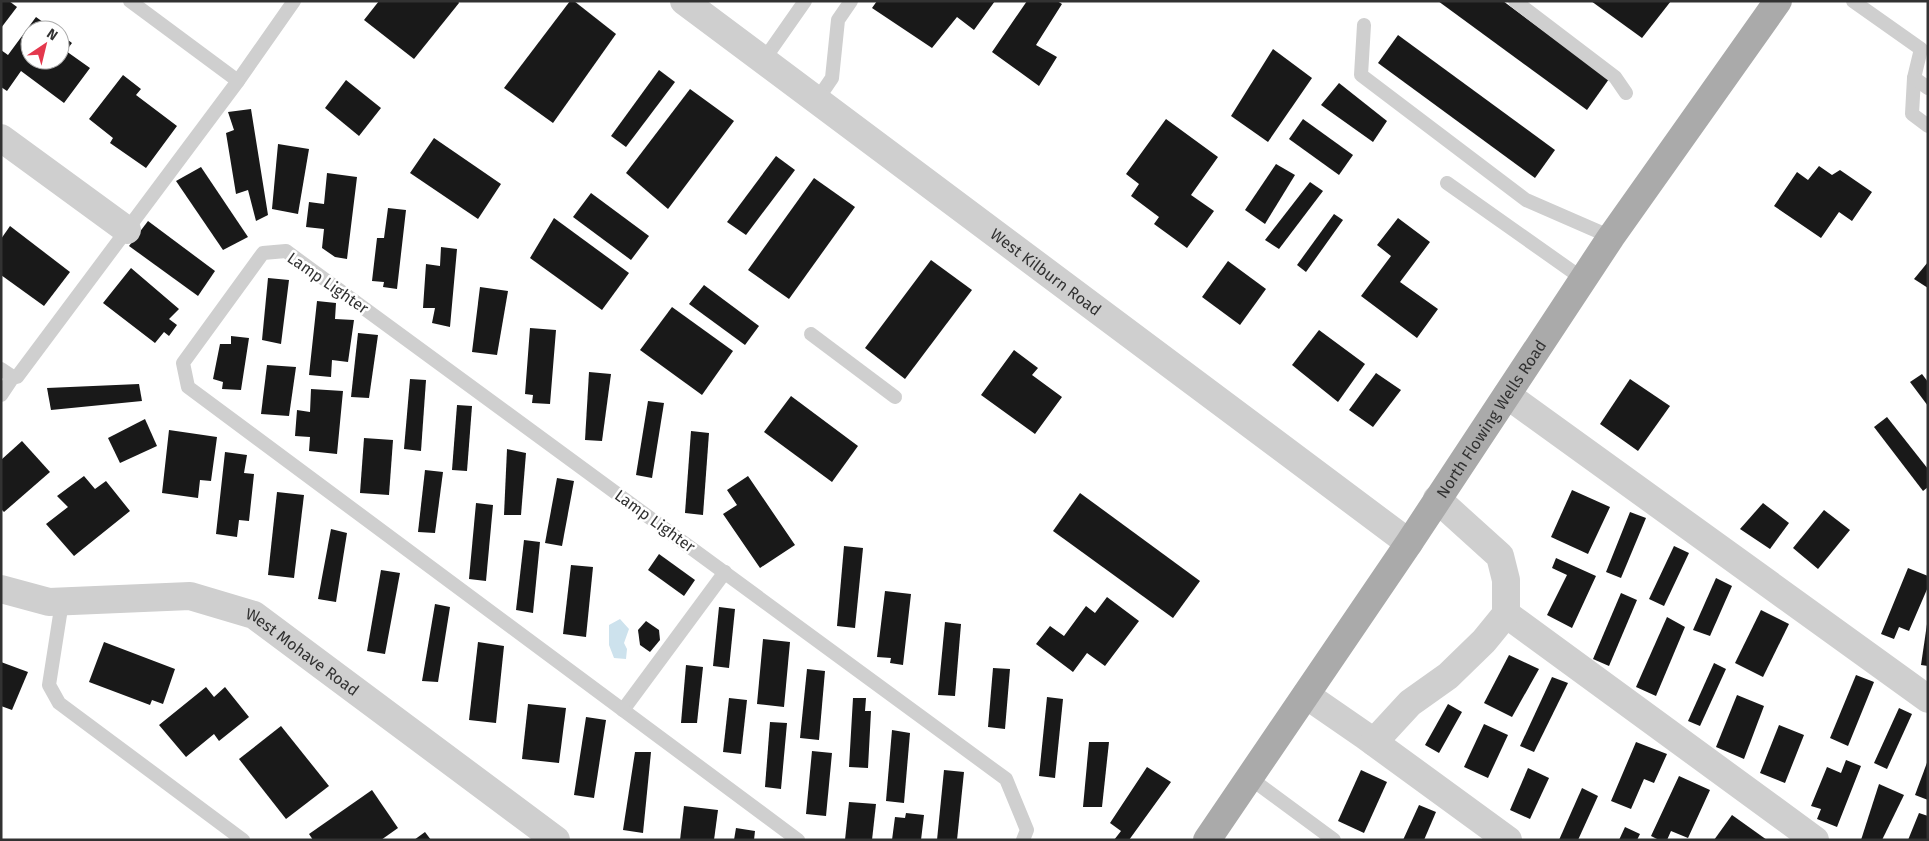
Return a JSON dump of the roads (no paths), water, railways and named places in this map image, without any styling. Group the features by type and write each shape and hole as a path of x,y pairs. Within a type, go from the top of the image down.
{"main road":[{"name":"North Flowing Wells Road","path":"1207,840 1409,543 1611,237 1773,3"}],"street":[{"name":"West Kilburn Road","path":"684,1 1409,543"},
{"path":"1,138 127,230"},
{"path":"1507,395 1928,699"},
{"path":"1374,742 1410,703 1448,676 1484,641 1506,614 1506,580 1500,556 1437,499"},
{"name":"West Mohave Road","path":"1,589 49,602 190,596 254,615 556,840"},
{"path":"1506,614 1815,840"},
{"path":"1306,695 1508,840"}],"lane":[{"path":"130,1 238,81"},
{"path":"1,395 13,377 17,377 238,81 294,1"},
{"path":"764,60 805,1"},
{"path":"817,100 832,78 838,20 851,1"},
{"path":"1515,1 1615,77 1626,93"},
{"path":"1853,1 1921,49 1914,78 1912,114 1928,126"},
{"path":"1364,25 1361,75 1526,200 1611,237"},
{"path":"1914,78 1928,88"},
{"path":"1447,183 1584,279"},
{"name":"Lamp Lighter","path":"798,840 188,386 183,363 263,253 286,251 1006,779 1027,830 1023,840"},
{"path":"811,334 894,396"},
{"path":"1,369 13,377"},
{"path":"622,710 725,572"},
{"path":"62,602 50,685 59,703 243,840"},
{"path":"1250,778 1334,840"}],"water":[{"path":"620,619 629,629 624,643 627,649 626,659 614,658 609,645 609,625"}]}
